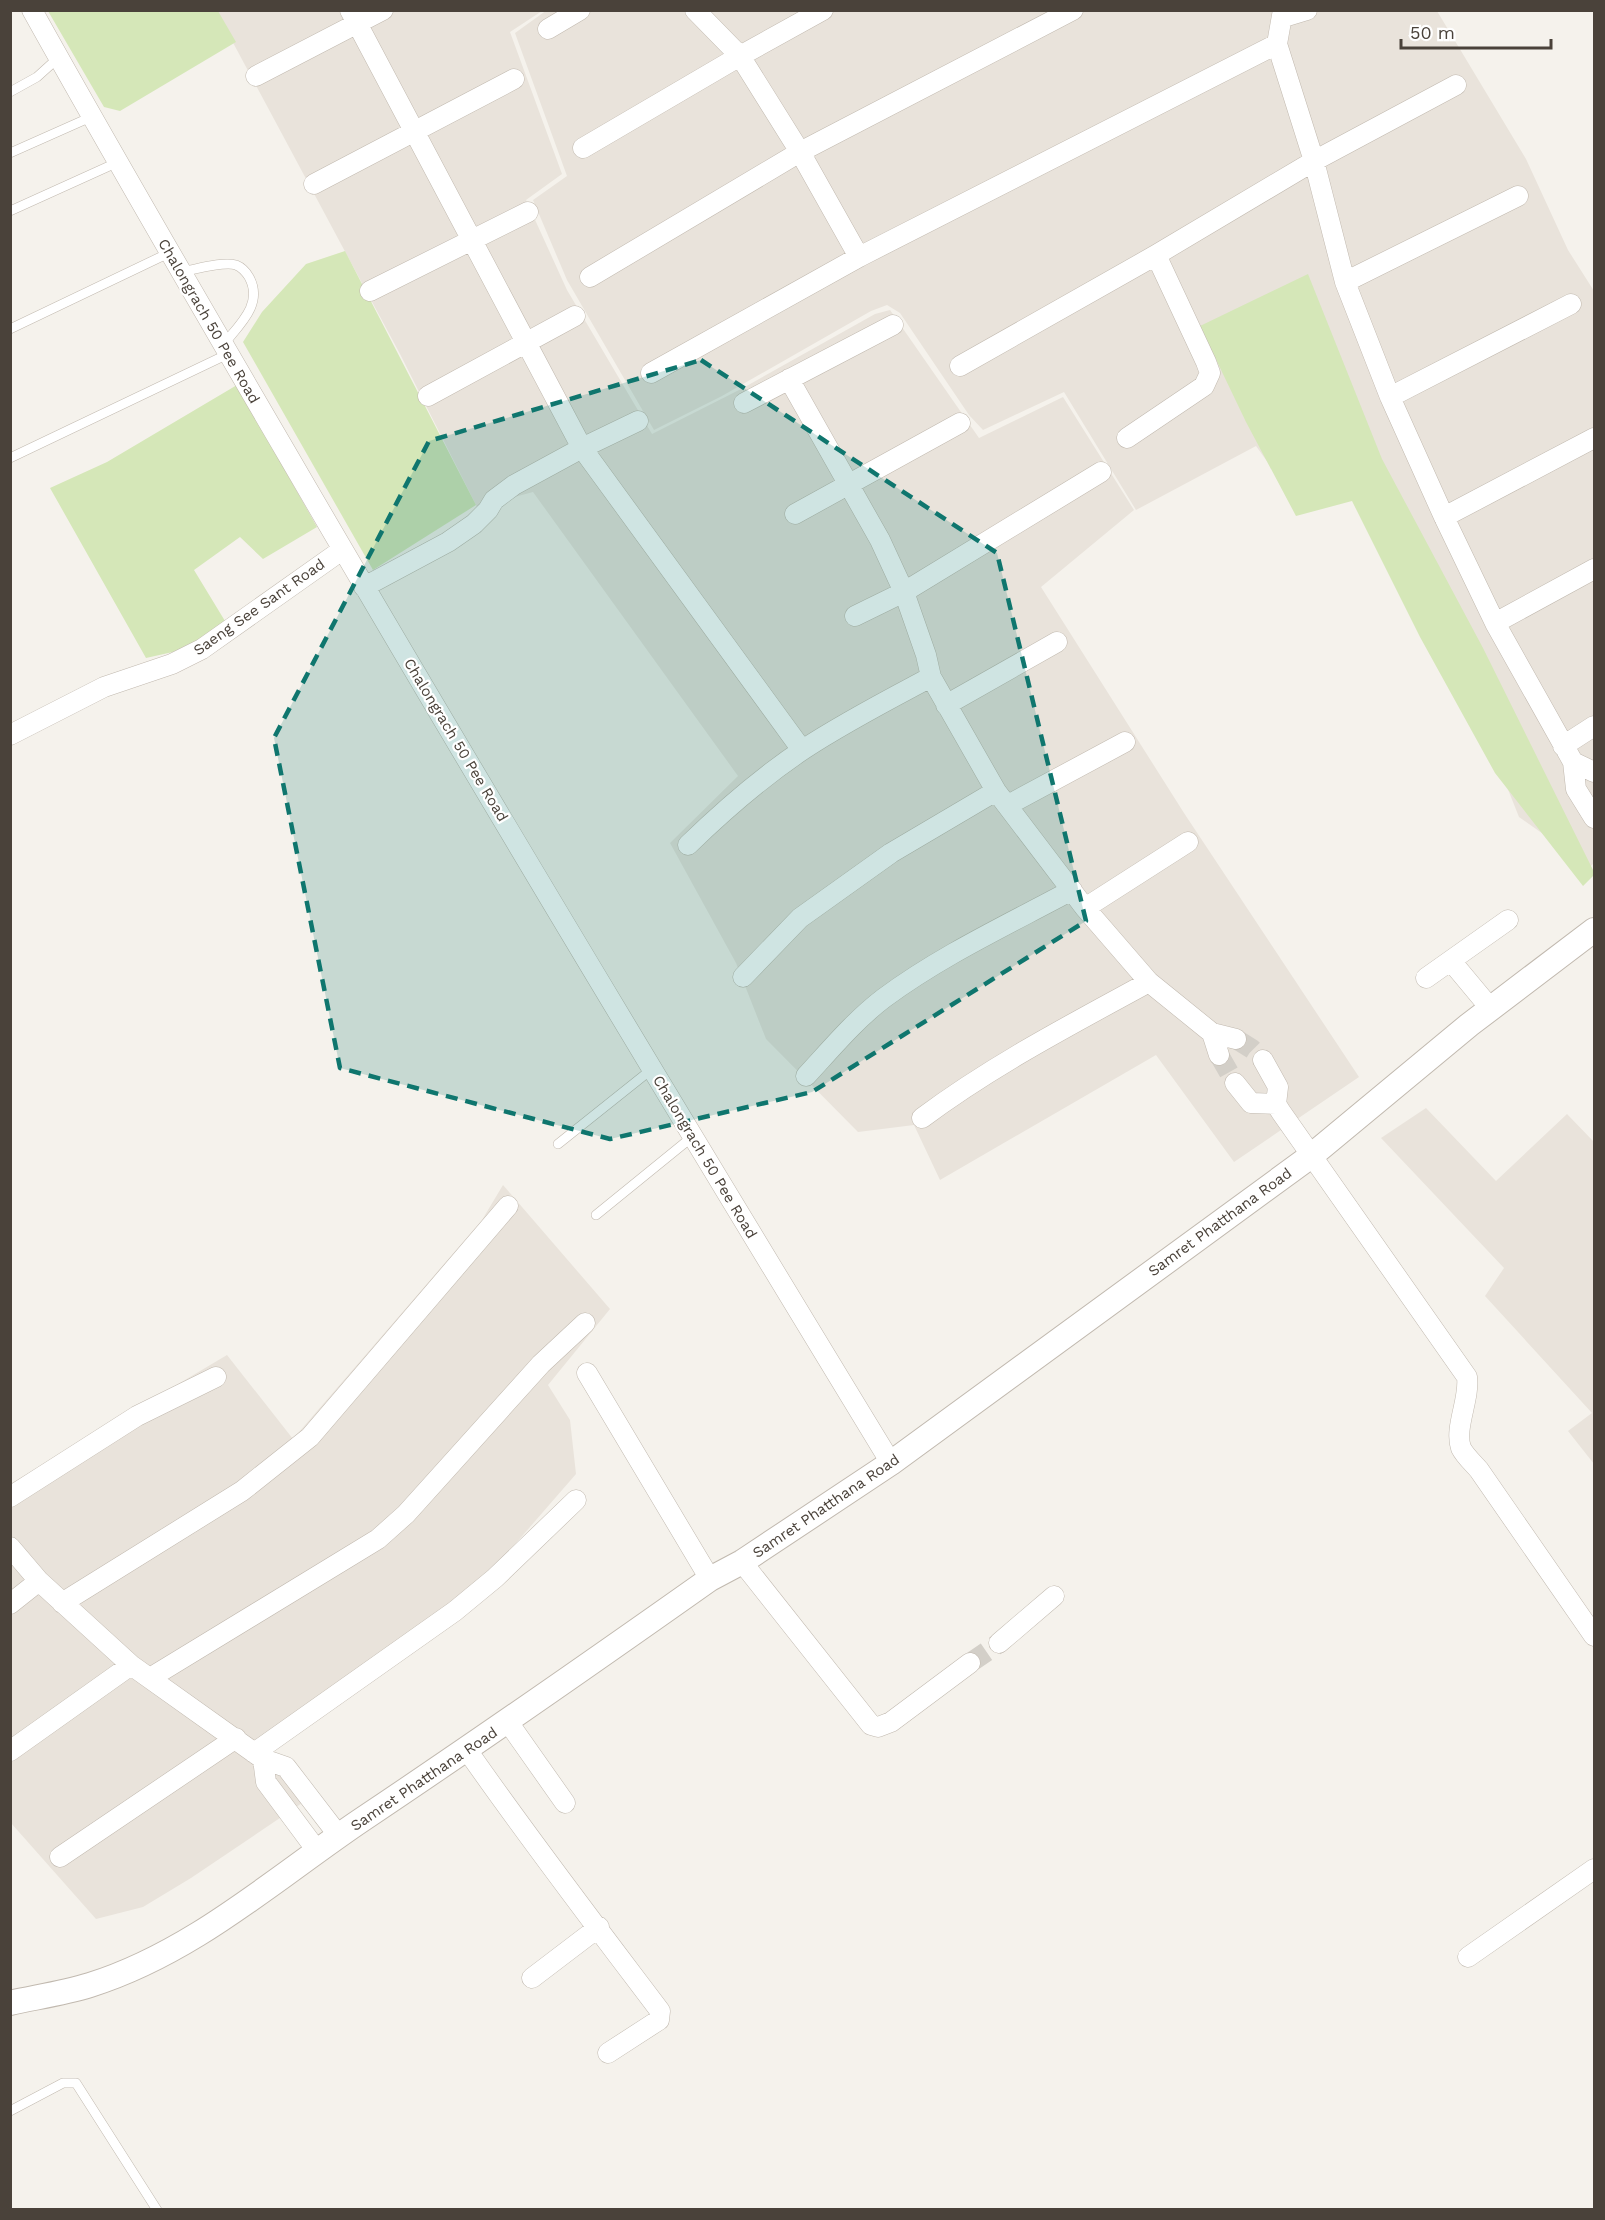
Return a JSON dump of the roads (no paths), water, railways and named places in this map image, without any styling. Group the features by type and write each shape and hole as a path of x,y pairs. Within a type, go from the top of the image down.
{"street":[{"name":"Chalongrach 50 Pee Road","path":"32,10 117,163 342,550 692,1137 891,1463"},
{"path":"256,76 354,17 382,10"},
{"path":"548,29 580,10"},
{"path":"695,10 740,56 800,152 859,257"},
{"path":"583,148 823,10"},
{"path":"590,277 800,152 1073,10"},
{"path":"1307,10 1283,14 1277,44 1314,161 1345,282 1390,397 1444,517 1495,623 1568,754 1576,789 1594,818"},
{"path":"354,17 582,448 802,750"},
{"path":"651,374 859,257 1277,44"},
{"path":"314,183 514,79"},
{"path":"960,366 1156,255 1314,161 1456,85"},
{"path":"1345,282 1518,196"},
{"path":"370,291 528,212"},
{"path":"1127,438 1204,386 1210,374 1156,255"},
{"path":"1390,397 1571,304"},
{"path":"428,396 575,316"},
{"path":"744,403 892,325"},
{"path":"789,379 880,540 904,592 926,655 931,677 1002,798 1085,908 1149,982 1212,1033 1236,1039"},
{"path":"364,586 448,542 474,524 494,500 514,486 582,448 638,421"},
{"path":"795,514 960,423"},
{"path":"1444,517 1594,438"},
{"path":"855,616 904,592 1101,472"},
{"name":"Saeng See Sant Road","path":"10,735 104,687 172,664 202,649 342,550"},
{"path":"1495,623 1594,569"},
{"path":"946,705 1057,642"},
{"path":"688,846 721,813 802,750 854,718 931,677"},
{"path":"1568,754 1594,726"},
{"path":"743,977 793,925 891,853 1002,798 1125,742"},
{"path":"1568,754 1594,772"},
{"path":"1085,908 1188,842"},
{"path":"806,1076 854,1024 884,998 933,966 1072,890"},
{"path":"1426,978 1508,920"},
{"name":"Samret Phatthana Road","path":"10,2003 90,1985 143,1964 214,1926 339,1836 508,1722 710,1579 742,1562 891,1463 1306,1148 1478,994 1594,930"},
{"path":"1451,961 1478,994"},
{"path":"922,1118 994,1069 1149,982"},
{"path":"1212,1033 1219,1055"},
{"path":"1263,1060 1278,1087 1279,1108 1467,1377 1459,1438 1462,1450 1479,1470 1594,1636"},
{"path":"1235,1083 1251,1103 1279,1108"},
{"path":"63,1603 242,1491 310,1437 508,1206"},
{"path":"150,1678 378,1539 406,1514 541,1364 585,1323"},
{"path":"587,1373 710,1579"},
{"path":"10,1497 137,1416 216,1377"},
{"path":"258,1756 495,1578 576,1500"},
{"path":"10,1547 39,1581 131,1665 236,1738 258,1756 286,1767 339,1836"},
{"path":"742,1562 871,1725 878,1727 891,1722 970,1663"},
{"path":"10,1604 39,1581"},
{"path":"999,1643 1054,1596"},
{"path":"10,1751 131,1665"},
{"path":"508,1722 565,1803"},
{"path":"60,1857 236,1738"},
{"path":"467,1750 531,1842 599,1928 660,2011 659,2020 608,2053"},
{"path":"258,1756 266,1782 318,1852"},
{"path":"1468,1957 1594,1869"},
{"path":"532,1978 599,1928"}],"lane":[{"path":"10,92 37,77 58,58"},
{"path":"10,153 91,117"},
{"path":"10,212 117,163"},
{"path":"10,329 169,253"},
{"path":"10,458 226,349 255,301 253,285 246,272 235,265 180,272"},
{"path":"558,1144 652,1069"},
{"path":"596,1215 692,1137"},
{"path":"10,2111 63,2083 76,2083 157,2210"}],"tunnel":[{"path":"1236,1039 1252,1049 1263,1060"},
{"path":"1219,1055 1235,1083"},
{"path":"970,1663 999,1643"}]}
